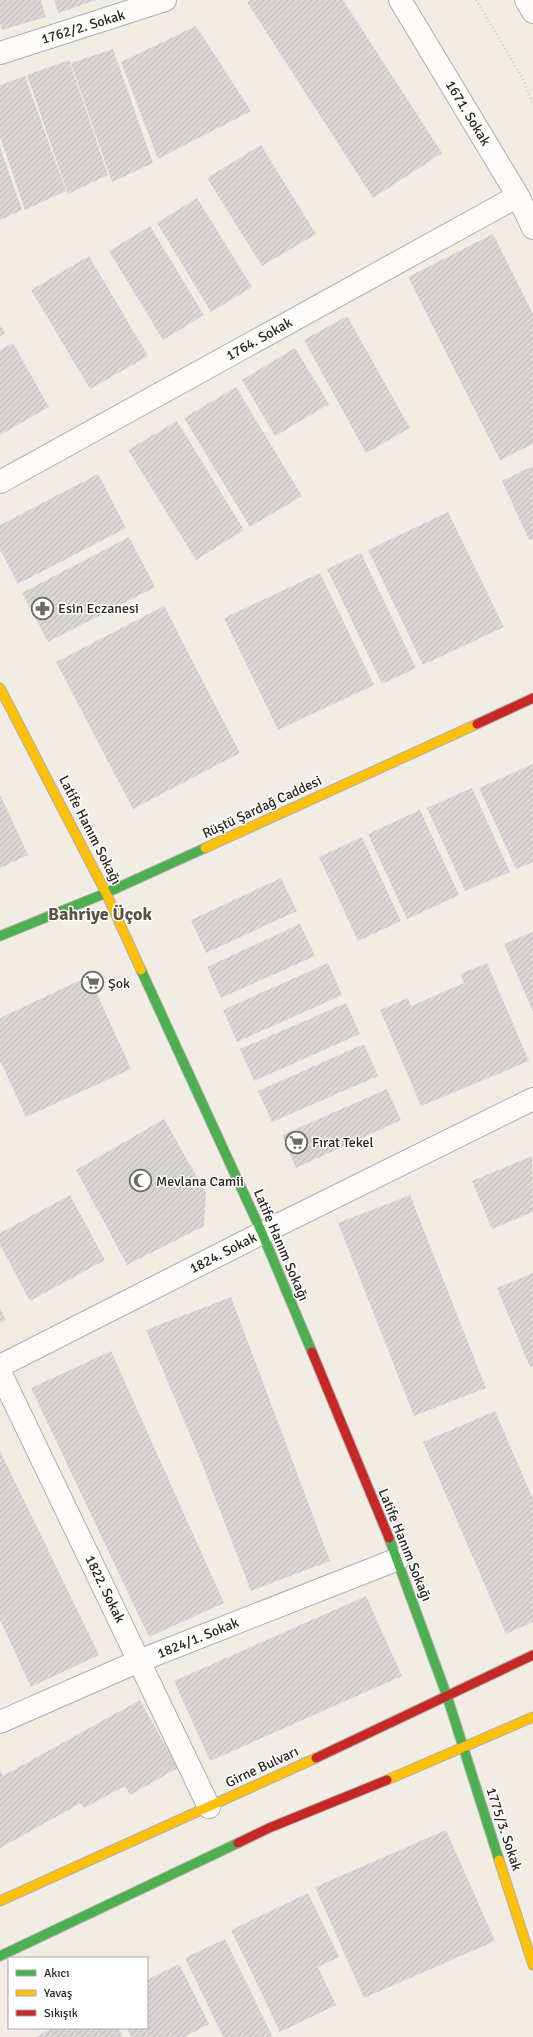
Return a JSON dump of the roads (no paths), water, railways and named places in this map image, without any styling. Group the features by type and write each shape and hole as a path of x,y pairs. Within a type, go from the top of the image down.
{"street":[{"name":"1671. Sokak","path":"400,0 518,196 533,228"},
{"path":"526,0 533,12"},
{"name":"1762/2. Sokak","path":"0,53 161,1"},
{"name":"1764. Sokak","path":"0,482 518,196"},
{"name":"Latife Hanım Sokağı","path":"0,688 106,893 262,1233 398,1559 464,1748"},
{"name":"Rüştü Şardağ Caddesi","path":"0,936 106,893 533,698"},
{"name":"1824. Sokak","path":"0,1366 262,1233 533,1099"},
{"name":"1822. Sokak","path":"0,1372 209,1806"},
{"name":"1824/1. Sokak","path":"0,1722 139,1661 398,1559"},
{"name":"Girne Bulvarı","path":"0,1901 209,1806 533,1655"},
{"path":"0,1956 269,1828 464,1748 533,1717"},
{"name":"1775/3. Sokak","path":"464,1748 533,1965"}],"place":[{"name":"Esin Eczanesi","path":"42,608"},
{"name":"Şok","path":"92,983"},
{"name":"Fırat Tekel","path":"297,1142"},
{"name":"Mevlana Camii","path":"141,1181"}],"district":[{"name":"Bahriye Üçok","path":"100,914"}]}
